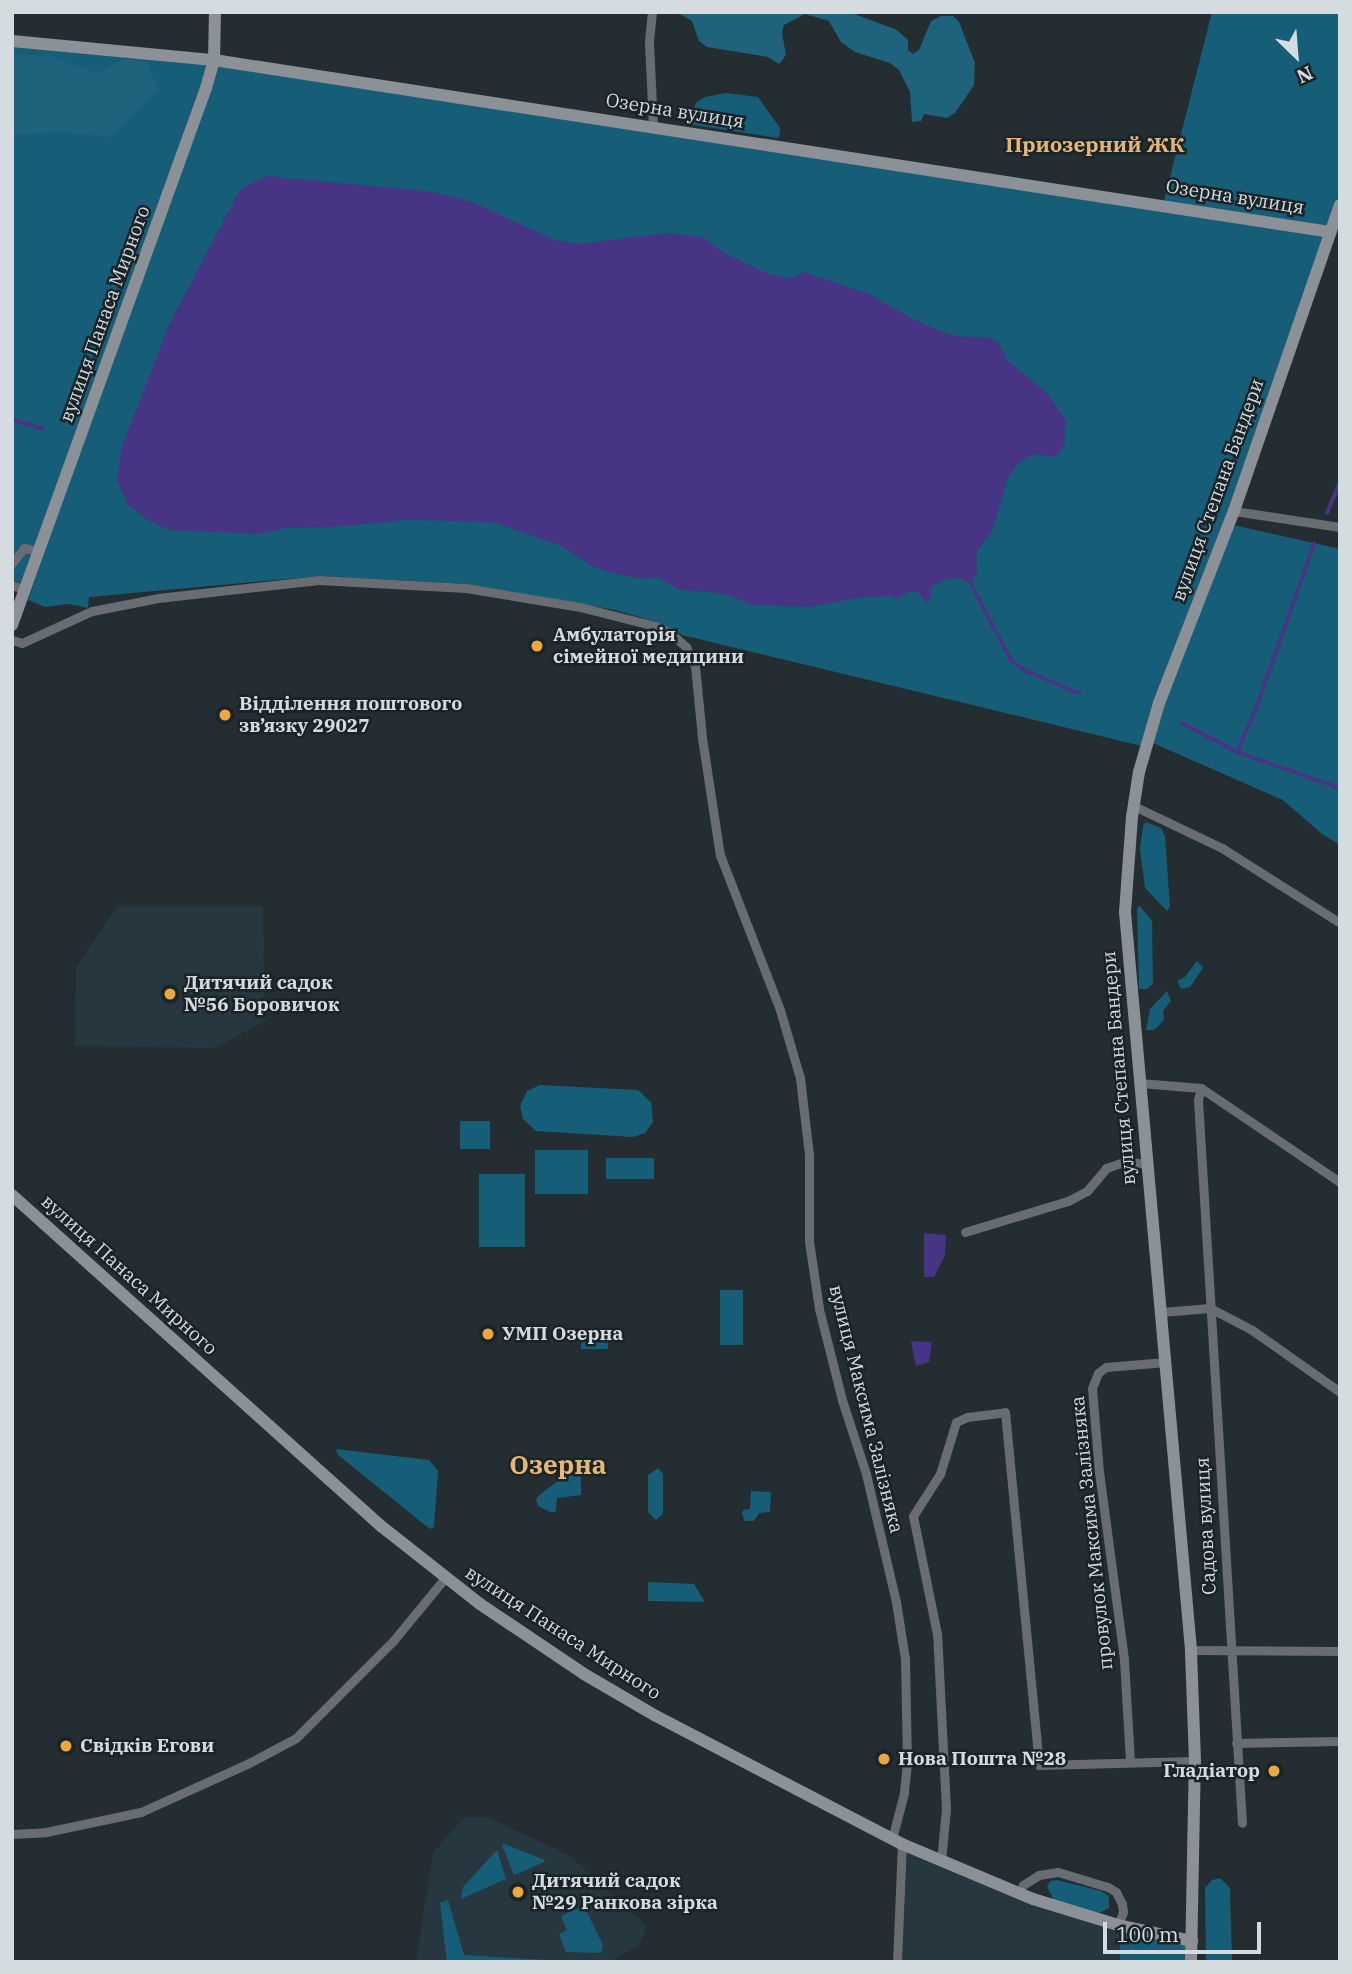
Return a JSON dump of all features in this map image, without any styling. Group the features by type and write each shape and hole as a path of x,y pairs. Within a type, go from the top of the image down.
{"main road":[{"name":"вулиця Панаса Мирного","path":"12,625 19,587 40,551 214,60 215,12"},
{"name":"Озерна вулиця","path":"12,41 214,60 1330,232"},
{"name":"вулиця Степана Бандери","path":"1191,1962 1195,1760 1191,1650 1163,1312 1146,1164 1125,912 1139,772 1160,703 1234,510 1340,205"},
{"name":"вулиця Панаса Мирного","path":"12,1195 346,1495 445,1578 506,1623 632,1702 897,1842 1019,1893 1118,1925 1192,1941"}],"street":[{"path":"652,12 649,42 653,127"},
{"path":"1234,510 1340,527"},
{"path":"12,564 24,548 40,551"},
{"name":"вулиця Максима Залізняка","path":"12,640 22,643 92,611 158,598 319,580 466,588 580,607 655,626 669,632 686,647 695,666 702,738 720,855 780,1010 800,1078 809,1155 809,1241 819,1309 842,1400 866,1474 897,1602 905,1659 907,1763 897,1842 897,1962"},
{"path":"1134,806 1222,849 1340,923"},
{"path":"1140,1083 1201,1088 1340,1182"},
{"name":"Садова вулиця","path":"1201,1088 1198,1100 1242,1823"},
{"path":"965,1232 1068,1201 1087,1191 1106,1168 1126,1161 1146,1164"},
{"path":"1163,1312 1210,1308 1252,1330 1340,1392"},
{"name":"провулок Максима Залізняка","path":"1130,1761 1124,1659 1099,1472 1092,1388 1098,1373 1106,1367 1167,1362"},
{"name":"вулиця Максима Залізняка","path":"941,1861 946,1809 939,1657 913,1516 940,1474 956,1422 967,1417 1005,1412 1039,1765 1130,1761"},
{"path":"12,1834 46,1832 141,1812 247,1765 296,1738 393,1641 445,1578"},
{"path":"1191,1650 1340,1651"},
{"path":"1236,1743 1340,1741"},
{"path":"1130,1761 1195,1760"},
{"path":"1019,1893 1023,1885 1040,1875 1058,1872 1108,1887 1116,1892 1122,1904 1123,1912 1118,1925"}],"shaded area":[{"path":"676,12 849,12 897,30 908,40 908,50 913,54 919,50 931,21 941,16 953,16 959,22 975,63 974,85 955,113 947,118 924,114 921,121 912,122 910,92 899,70 890,63 855,52 841,42 829,21 805,14 784,25 782,33 786,55 779,64 768,57 707,47 699,41 692,21"},
{"path":"1212,12 1340,12 1340,191 1327,226 1164,201"},
{"path":"12,46 208,64 22,584 12,580"},
{"path":"12,54 52,56 97,73 124,59 147,62 158,90 111,137 68,133 12,134"},
{"path":"217,65 1324,235 1229,509 1142,746 682,635 657,622 615,610 467,584 319,576 89,597 88,608 68,604 45,607 28,600"},
{"path":"726,93 758,97 780,128 779,138 693,125 689,118 696,103 705,97"},
{"path":"267,176 433,192 475,203 554,240 580,244 667,233 703,237 724,253 766,273 789,279 804,272 869,294 917,321 953,336 990,338 999,343 1008,361 1049,395 1066,421 1064,445 1060,453 1053,457 1035,454 1018,463 1008,479 992,531 977,552 977,573 971,583 958,578 947,579 931,587 930,601 926,603 919,593 911,591 897,599 890,596 856,598 809,607 753,605 725,594 678,589 657,577 643,579 612,573 592,566 561,546 493,522 408,520 286,528 259,534 170,530 149,521 128,505 117,481 122,447 169,325 236,197 243,187"},
{"path":"1233,525 1340,549 1340,845 1322,834 1283,800 1153,743 1164,705"},
{"path":"1146,822 1161,828 1165,836 1170,907 1167,911 1145,888 1140,849"},
{"name":"Дитячий садок №56 Боровичок","path":"118,906 263,906 265,1021 215,1048 75,1046 76,967"},
{"path":"1140,906 1152,921 1153,984 1147,989 1139,989 1137,908"},
{"path":"1197,961 1203,968 1190,987 1181,989 1177,981 1185,977"},
{"path":"1167,991 1171,1001 1163,1011 1164,1020 1154,1030 1146,1030 1150,1009"},
{"path":"540,1085 638,1090 651,1102 653,1122 645,1133 633,1137 536,1131 523,1119 520,1106 527,1091"},
{"path":"460,1121 490,1121 490,1149 460,1149"},
{"path":"535,1150 588,1150 588,1194 535,1194"},
{"path":"606,1158 654,1158 654,1179 606,1179"},
{"path":"479,1174 525,1174 525,1247 479,1247"},
{"path":"924,1233 946,1235 945,1255 934,1277 924,1277"},
{"path":"720,1290 743,1290 743,1345 720,1345"},
{"path":"581,1331 608,1331 608,1349 581,1349"},
{"path":"911,1341 932,1342 929,1362 916,1366"},
{"path":"336,1449 429,1460 438,1471 434,1527 430,1529 338,1455"},
{"path":"581,1463 581,1495 557,1498 556,1511 552,1513 538,1506 536,1499 542,1493"},
{"path":"658,1468 663,1474 663,1514 656,1520 648,1512 648,1475"},
{"path":"751,1491 771,1492 770,1512 759,1513 754,1521 745,1521 742,1514 743,1510 750,1509"},
{"path":"648,1582 694,1584 705,1602 648,1601"},
{"name":"Дитячий садок №29 Ранкова зірка","path":"464,1817 489,1817 571,1857 647,1926 640,1944 610,1962 416,1962 433,1853"},
{"path":"502,1845 545,1860 514,1875"},
{"path":"497,1850 506,1879 461,1899 463,1887"},
{"path":"907,1851 1120,1930 1120,1962 902,1962"},
{"path":"1220,1878 1230,1888 1232,1962 1206,1962 1205,1888 1212,1880"},
{"path":"1057,1880 1101,1891 1109,1896 1109,1908 1099,1913 1054,1900 1047,1887 1050,1881"},
{"path":"448,1900 464,1955 580,1962 447,1962 440,1903"},
{"path":"584,1906 603,1945 601,1953 566,1952 559,1934 567,1930 561,1916"},
{"path":"1120,1930 1187,1945 1187,1962 1120,1962"}],"waterway":[{"path":"12,419 42,429"},
{"path":"1327,513 1340,482"},
{"path":"1237,752 1256,709 1314,544"},
{"path":"971,583 1011,660 1026,671 1079,693"},
{"path":"1182,723 1237,752 1340,788"}],"place":[{"name":"Амбулаторія сімейної медицини","path":"537,646"},
{"name":"Відділення поштового зв’язку 29027","path":"225,715"},
{"name":"Дитячий садок №56 Боровичок","path":"170,994"},
{"name":"УМП Озерна","path":"488,1334"},
{"name":"Свідків Егови","path":"66,1746"},
{"name":"Нова Пошта №28","path":"884,1759"},
{"name":"Гладіатор","path":"1274,1771"},
{"name":"Дитячий садок №29 Ранкова зірка","path":"518,1892"}],"district":[{"name":"Приозерний ЖК","path":"1095,144"},
{"name":"Озерна","path":"558,1465"}]}
